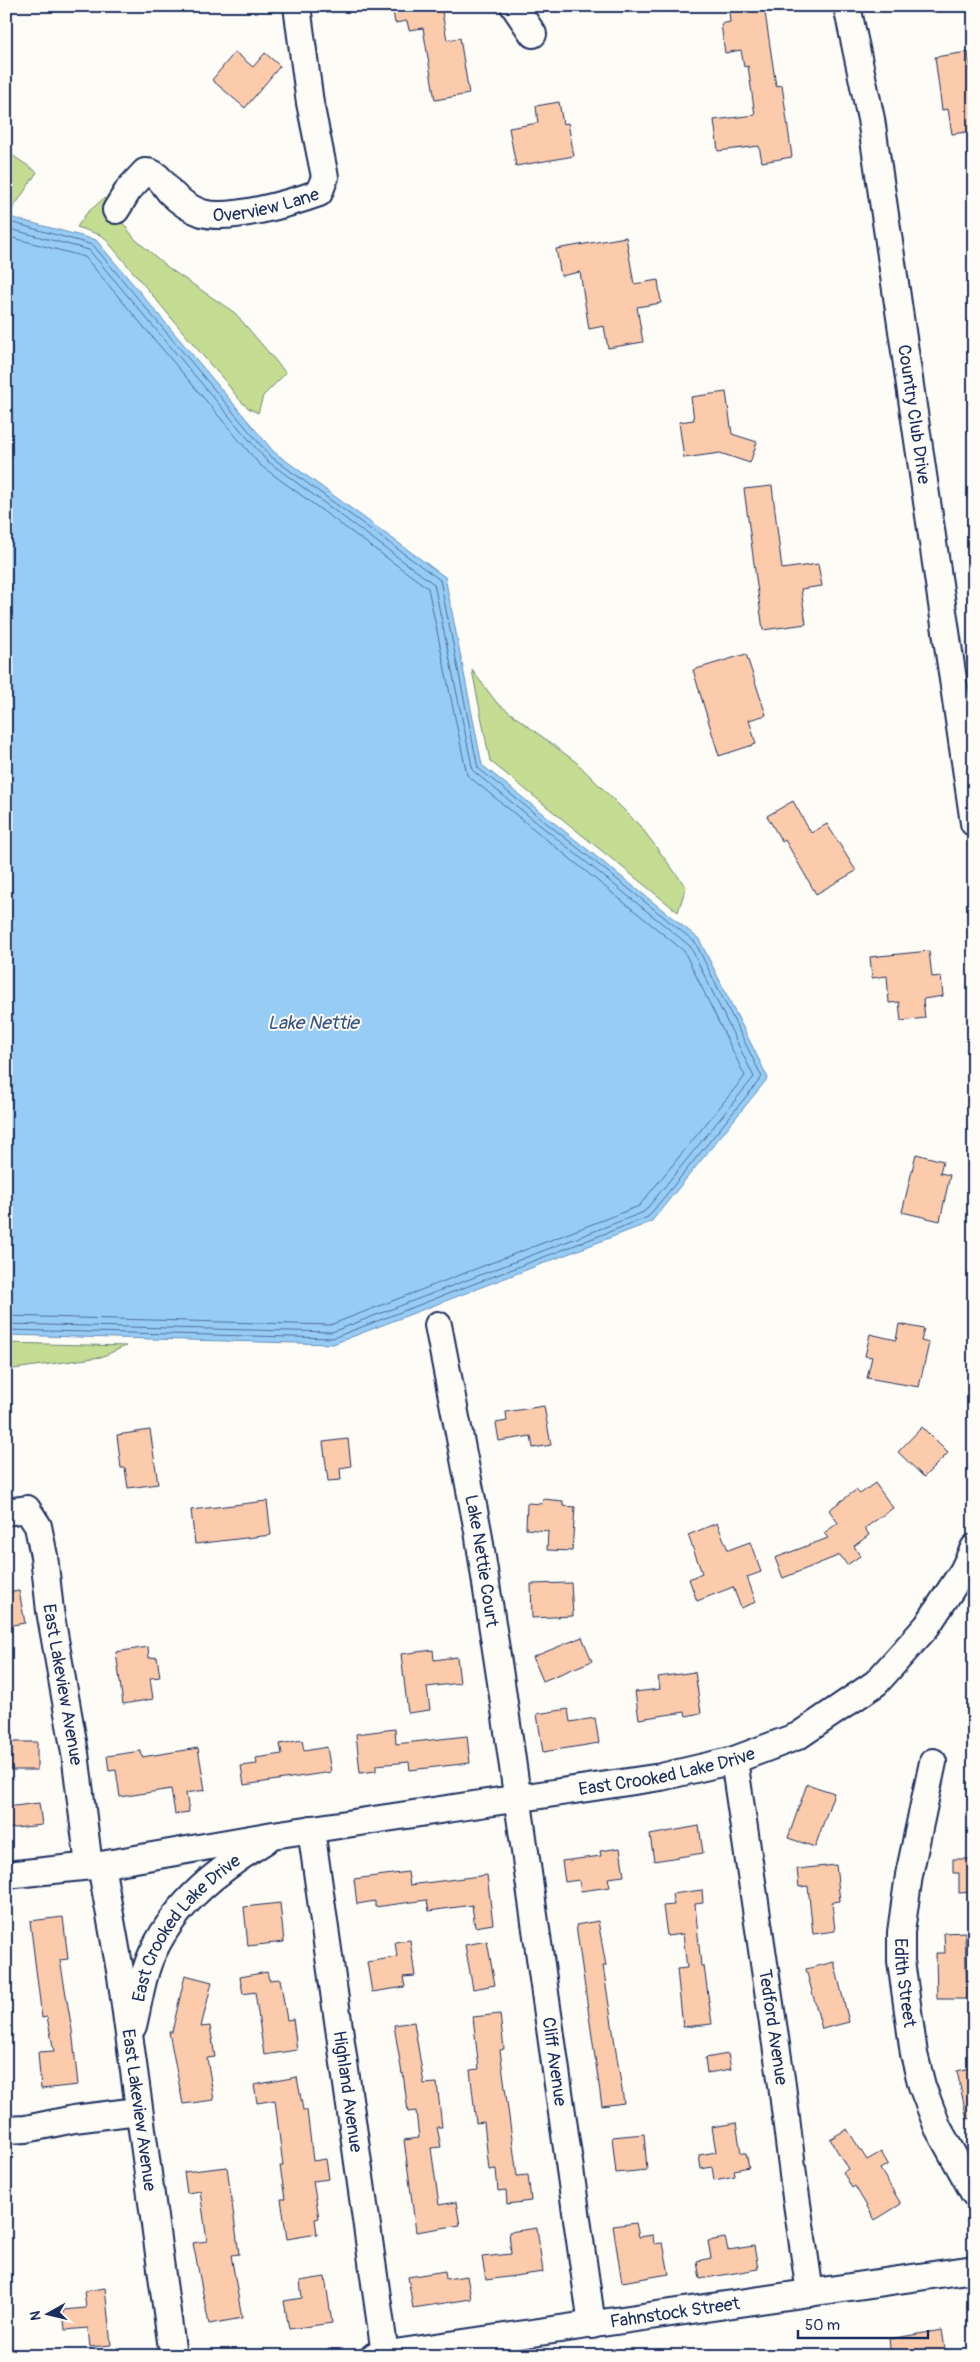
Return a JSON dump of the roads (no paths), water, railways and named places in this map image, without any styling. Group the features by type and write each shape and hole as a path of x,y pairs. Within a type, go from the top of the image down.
{"street":[{"name":"Overview Lane","path":"116,210 129,189 145,172 150,172 186,205 202,213 220,216 237,214 319,193 325,176 310,103 297,6"},
{"path":"514,6 533,34"},
{"name":"Country Club Drive","path":"847,6 871,119 974,823"},
{"name":"Lake Nettie Court","path":"438,1325 478,1531 516,1799"},
{"name":"East Lakeview Avenue","path":"16,1510 38,1526 44,1556 50,1611 95,1865 120,1976 172,2356"},
{"name":"East Crooked Lake Drive","path":"6,1875 95,1865 311,1829 661,1777 734,1760 798,1736 876,1683 927,1626 963,1571 974,1548"},
{"name":"Tedford Avenue","path":"734,1760 782,2085 810,2293"},
{"name":"Edith Street","path":"933,1762 909,1875 901,1932 901,1961 914,2054 922,2086 938,2128 974,2193"},
{"name":"Cliff Avenue","path":"516,1799 592,2325"},
{"name":"Highland Avenue","path":"311,1829 379,2355"},
{"name":"East Crooked Lake Drive","path":"129,2041 146,1969 168,1925 185,1903 206,1882 273,1835"},
{"path":"6,2130 138,2111"},
{"name":"Fahnstock Street","path":"379,2355 974,2268"}],"water":[{"name":"Lake Nettie","path":"6,216 96,240 274,452 445,577 482,765 699,939 768,1078 651,1222 333,1344 6,1335"}]}
